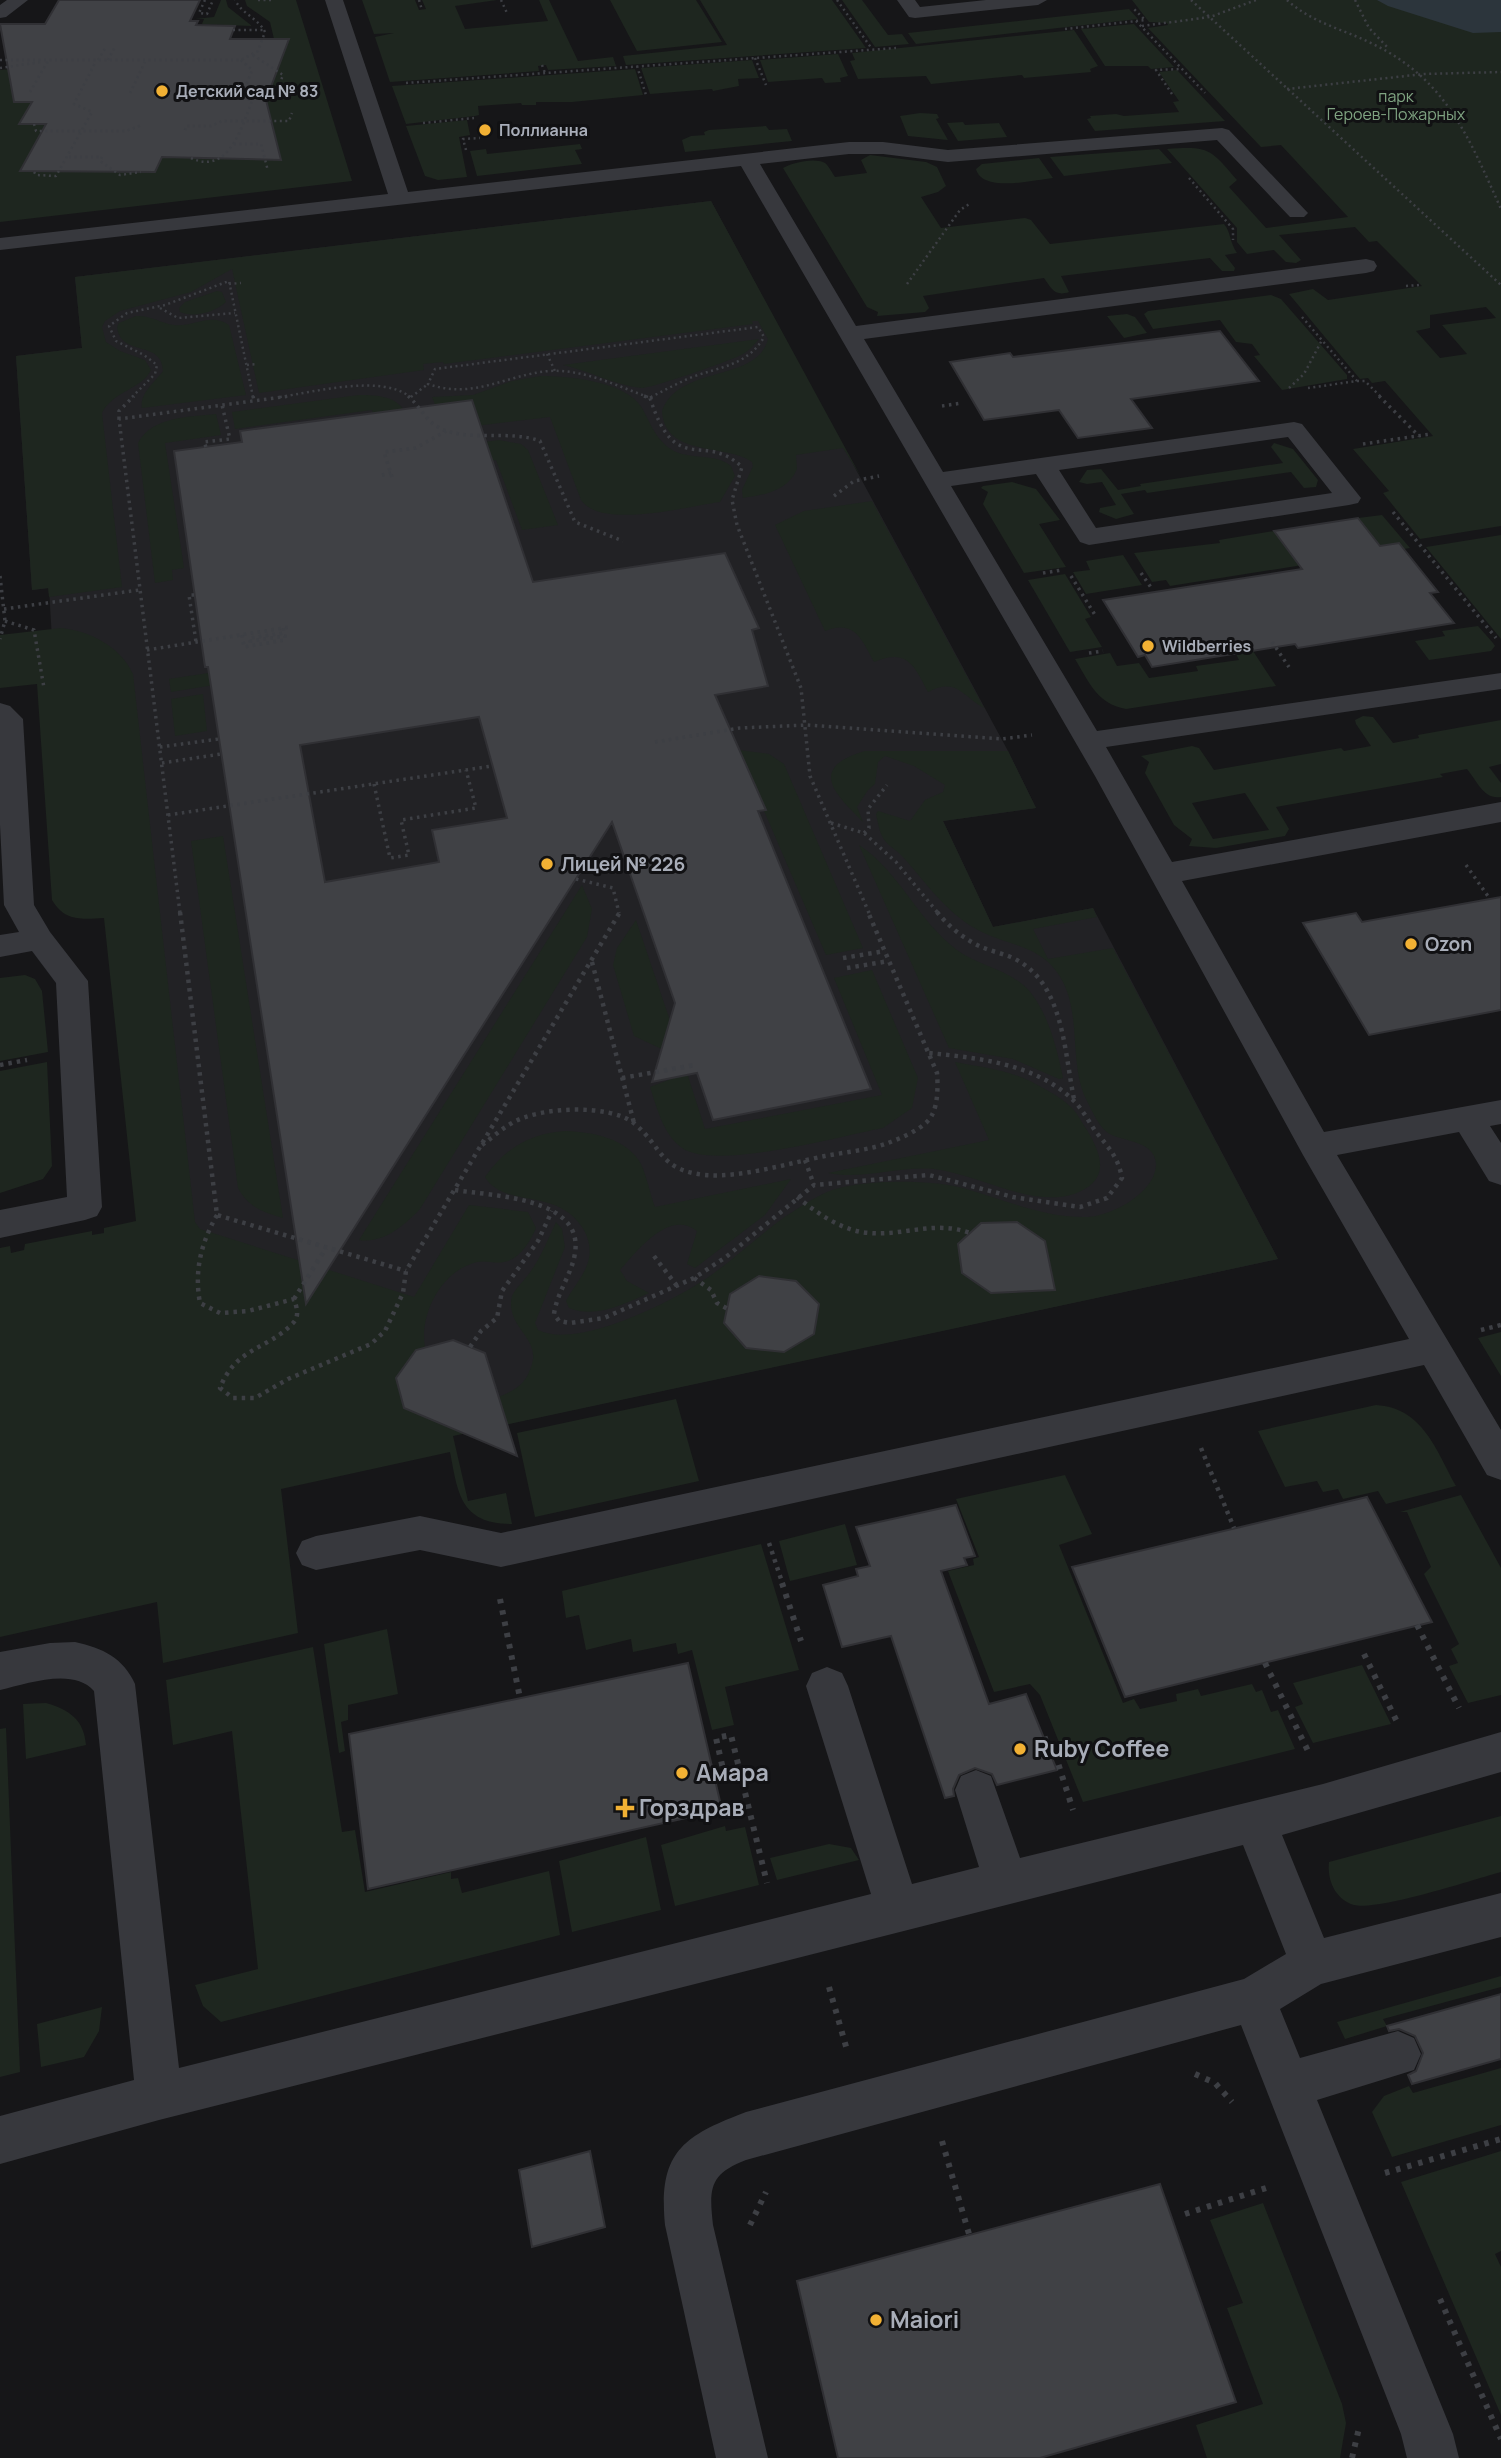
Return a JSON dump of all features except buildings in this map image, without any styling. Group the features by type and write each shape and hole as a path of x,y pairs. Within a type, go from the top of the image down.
{"lane":[{"path":"0,13 19,0"},
{"path":"334,0 400,198"},
{"path":"906,0 915,13 1038,0"},
{"path":"0,244 849,148 883,148 948,156 1222,134 1297,214"},
{"path":"747,159 1088,741 1315,1146 1501,1464"},
{"path":"849,334 1366,266"},
{"path":"935,481 1294,429 1349,498 1089,537 1043,466"},
{"path":"1088,741 1501,681"},
{"path":"0,712 9,719 19,905 39,939 72,981 85,1207 0,1224"},
{"path":"1164,874 1501,812"},
{"path":"0,946 39,939"},
{"path":"1315,1146 1501,1112"},
{"path":"1468,1118 1501,1172"},
{"path":"316,1553 420,1533 501,1549 1434,1348"},
{"path":"0,1671 52,1661 76,1661 99,1668 114,1684 159,2097"},
{"path":"827,1686 898,1909"},
{"path":"0,2140 898,1909 1323,1804 1501,1752"},
{"path":"976,1790 1006,1883"},
{"path":"1255,1821 1312,1964"},
{"path":"742,2458 685,2197 692,2169 713,2148 746,2136 1253,1999 1312,1964 1501,1915"},
{"path":"1253,1999 1427,2434 1433,2458"},
{"path":"1286,2085 1398,2054"}],"path":[{"path":"205,0 199,13 207,13 213,0"},
{"path":"0,60 241,61 253,55 263,41 264,30 259,20 237,7 235,0"},
{"path":"258,0 273,0"},
{"path":"419,0 422,10"},
{"path":"501,0 507,13"},
{"path":"837,0 872,50"},
{"path":"1191,0 1501,285"},
{"path":"1141,26 1209,18 1256,0"},
{"path":"1287,0 1309,17 1392,52 1424,74 1454,109 1472,142 1501,209"},
{"path":"1355,0 1369,27 1392,52"},
{"path":"1064,29 1145,20 1133,8"},
{"path":"1136,21 1207,96"},
{"path":"233,30 264,30"},
{"path":"399,83 900,47"},
{"path":"34,172 36,175 56,176 69,157 92,112 74,104 105,48 115,48 108,61"},
{"path":"253,55 283,75 279,86"},
{"path":"755,58 766,85"},
{"path":"0,68 48,61"},
{"path":"30,92 48,61"},
{"path":"191,158 196,162 206,162 233,148 252,101 242,96 251,70 241,61"},
{"path":"130,93 145,62"},
{"path":"542,65 545,73"},
{"path":"638,66 646,94"},
{"path":"1172,94 1156,70 1181,69"},
{"path":"1287,89 1424,74 1501,72"},
{"path":"185,130 186,126 211,126 222,121 289,121 292,113"},
{"path":"413,124 474,118"},
{"path":"34,124 36,131 126,131 142,125"},
{"path":"1156,140 1233,229 1233,242 1241,252 1268,278 1357,381"},
{"path":"234,144 261,144 269,173"},
{"path":"69,157 102,157 100,161 120,175 141,172"},
{"path":"905,287 960,210 971,203"},
{"path":"241,283 229,284 229,281 159,307 125,314 109,326 110,334 118,345 147,355 157,365 155,374 119,411 119,419 217,1215 207,1232 200,1258 195,1285 200,1303 220,1313 248,1311 293,1299 326,1248"},
{"path":"229,284 254,401"},
{"path":"159,307 178,318 235,313"},
{"path":"428,384 442,391 472,391 514,377 555,371 597,378 650,398 685,380 735,363 757,351 764,337 755,321"},
{"path":"435,369 758,327"},
{"path":"1322,340 1304,374 1285,391 1365,381 1420,436"},
{"path":"547,354 555,371"},
{"path":"411,397 428,384 435,369 433,363"},
{"path":"247,366 258,364"},
{"path":"119,419 376,387 398,389 411,397 432,424 446,431 466,434 515,432 540,441 575,522 624,541"},
{"path":"592,960 634,1123 663,1160 682,1170 706,1175 886,1144 914,1131 932,1116 938,1084 929,1053 810,776 807,725 801,688 737,525 732,500 743,467 730,458 693,452 672,442 661,431 655,419 650,398"},
{"path":"206,447 204,442 230,439 222,405"},
{"path":"382,475 392,475 384,452 416,448 446,431"},
{"path":"1354,446 1431,435"},
{"path":"834,496 854,481 884,474"},
{"path":"1067,569 1095,615"},
{"path":"0,576 5,621 0,639"},
{"path":"4,609 139,590"},
{"path":"194,595 189,595 196,642"},
{"path":"147,650 290,627"},
{"path":"242,635 244,647 285,640 285,636 250,641 250,638 284,633 283,628"},
{"path":"1272,642 1294,674"},
{"path":"655,742 740,728 807,725 1002,739 1044,733"},
{"path":"160,747 219,739"},
{"path":"162,763 221,754"},
{"path":"168,815 492,766"},
{"path":"374,784 390,858 409,855 401,820 476,807 466,770"},
{"path":"864,833 869,828 868,809 887,785"},
{"path":"454,1189 552,1211 563,1216 576,1234 575,1256 555,1296 554,1314 559,1321 570,1323 604,1318 694,1278 726,1257 814,1185 929,1175 1013,1198 1047,1203 1080,1207 1107,1198 1122,1178 1117,1153 1098,1135 1074,1100 1055,1005 1040,978 1015,959 980,947 946,923 896,862 864,833 829,823"},
{"path":"1463,860 1490,899"},
{"path":"293,1299 298,1311 294,1323 237,1361 224,1375 220,1388 233,1398 255,1398 288,1379 371,1344 385,1331 403,1293 406,1271 620,911 613,888 576,879"},
{"path":"843,958 885,951"},
{"path":"847,968 888,961"},
{"path":"929,1053 989,1061 1021,1069 1074,1100"},
{"path":"622,1078 695,1065"},
{"path":"482,1145 513,1122 541,1112 575,1110 607,1113 634,1123"},
{"path":"805,1160 814,1185"},
{"path":"797,1197 844,1227 868,1233 937,1224 970,1233"},
{"path":"470,1347 481,1331 497,1318 502,1291 538,1241 552,1211"},
{"path":"217,1215 406,1271"},
{"path":"654,1256 678,1286"},
{"path":"694,1278 710,1290 722,1308 728,1308"},
{"path":"1196,1437 1234,1528"},
{"path":"766,1535 809,1667 827,1686"},
{"path":"501,1549 499,1596 520,1698"},
{"path":"1417,1625 1462,1715"},
{"path":"1364,1654 1401,1731"},
{"path":"1265,1663 1310,1755"},
{"path":"715,1781 725,1778 716,1738 730,1735 769,1891"},
{"path":"1044,1740 1050,1738 1074,1814"},
{"path":"1185,2070 1215,2083 1238,2109"},
{"path":"940,2134 969,2234"},
{"path":"1266,2176 1277,2205 1501,2138"},
{"path":"749,2236 750,2225 763,2194 774,2185"},
{"path":"1185,2214 1270,2187"},
{"path":"1352,2458 1360,2421"}],"shaded area":[{"path":"1377,0 1501,0 1501,32 1473,33"},
{"name":"Лицей № 226","path":"711,201 1008,751 1036,808 943,821 993,927 1093,908 1278,1259 170,1496 121,991 52,639 49,588 32,590 16,356 82,348 75,277"}],"green space":[{"path":"221,0 226,0 228,7 252,26 202,24 204,19 195,19 214,17"},
{"name":"Детский сад № 83","path":"245,0 296,0 352,181 0,222 0,70 40,66 239,142 270,50 285,50 289,40 274,39 270,22 247,6"},
{"path":"362,0 415,0 419,10 426,9 422,0 497,0 455,6 465,29 548,21 539,0 549,0 578,61 613,57 616,66 548,70 546,65 538,66 539,71 390,82 375,37 394,33 374,34"},
{"path":"610,0 696,0 722,42 637,51"},
{"path":"700,0 832,0 866,48 626,65 623,56 727,45"},
{"path":"842,0 862,0 888,35 902,34 909,44 875,47"},
{"name":"парк Героев-Пожарных","path":"1132,0 1501,0 1501,526 1420,539 1383,493 1389,491 1353,449 1433,436 1385,381 1372,383 1368,378 1360,379 1289,294 1313,289 1328,300 1422,286 1377,241 1369,242 1355,227 1279,235 1301,260 1296,263 1286,262 1274,250 1247,254 1237,242 1237,228 1167,149 1201,149 1214,156 1237,180 1229,187 1266,228 1348,217 1281,145 1261,147 1148,28 1168,25 1167,23 1149,22","holes":["1486,307 1496,318 1442,325 1467,354 1440,358 1416,331 1430,328 1430,315"]},
{"path":"1129,9 1138,19 916,44 908,33"},
{"path":"1134,24 1174,67 1151,69 1148,66 1105,66 1081,29"},
{"path":"1074,30 1098,66 1090,69 1091,72 1024,78 1022,75 931,84 926,76 858,79 850,61 855,60 852,53"},
{"path":"838,54 848,76 840,78 841,82 825,83 822,78 768,82 760,60"},
{"path":"752,60 759,78 738,79 739,86 713,91 650,94 641,68"},
{"path":"635,69 643,95 572,102 536,102 536,105 521,103 478,106 479,115 475,116 406,124 392,86"},
{"path":"1177,70 1225,121 1095,131 1087,119 1091,118 1090,116 1116,114 1124,116 1179,112 1173,102 1179,101 1159,72"},
{"path":"937,114 939,118 936,119 948,140 908,136 900,116"},
{"path":"467,120 470,135 459,137 467,177 438,180 425,176 406,126"},
{"path":"963,122 965,125 999,123 1007,137 958,141 947,123"},
{"path":"766,126 769,130 787,129 792,141 685,152 682,140 705,135 704,132 709,130"},
{"path":"580,144 582,149 575,150 582,164 477,176 470,151 486,149 487,154"},
{"path":"1159,149 1172,163 1064,176 1050,157"},
{"path":"870,155 926,162 937,167 946,186 938,192 921,197 941,228 1025,218 1031,220 1050,244 1224,224 1237,253 1225,255 1235,268 1234,271 1222,271 1210,258 1061,276 1069,292 1064,293 1054,291 1044,278 923,296 929,308 925,312 877,316 878,312 867,307 783,168 797,163 820,161 825,163 835,177 867,173 861,160"},
{"path":"1039,158 1053,178 998,183 980,176 976,169 982,164"},
{"path":"711,201 861,477 843,448 796,455 797,469 788,482 767,493 743,498 742,490 753,466 752,462 741,456 685,443 674,436 666,426 662,411 671,396 684,386 734,369 761,353 768,339 758,321 752,321 753,324 444,364 423,364 424,370 259,393 232,269 191,292 120,311 105,321 102,327 106,342 120,351 145,360 151,370 141,382 113,400 102,413 122,587 49,597 48,588 32,590 16,356 82,348 75,277"},
{"path":"217,291 222,292 226,302 216,309 198,314 180,312 179,308 185,302"},
{"path":"1271,295 1281,299 1347,375 1347,379 1282,390 1254,356 1260,355 1252,344 1236,342 1220,320 1153,329 1144,314 1148,311"},
{"path":"1127,314 1135,317 1147,333 1124,338 1107,316"},
{"path":"136,316 174,325 216,320 229,325 246,395 142,408 145,393 163,371 161,361 156,355 133,346 120,336 117,327 119,323"},
{"path":"759,339 748,351 736,357 641,388 563,365"},
{"path":"541,376 581,379 623,392 642,408 655,432 668,447 681,454 718,459 731,466 735,476 720,502 646,514 607,514 591,509 581,500 550,417 475,426 439,414 432,397 473,395 512,381"},
{"path":"359,395 380,396 392,400 398,403 406,414 382,449 372,410 235,429 232,412"},
{"path":"216,414 221,435 165,443 184,568 172,570 173,580 155,583 138,443 144,434 162,423 184,417"},
{"path":"499,440 521,444 528,450 558,525 522,530 496,460 435,469 393,454"},
{"path":"1274,443 1293,449 1318,480 1316,487 1304,488 1291,472 1147,493 1145,490 1121,494 1134,514 1116,519 1099,512 1100,508 1116,505 1102,482 1079,482 1087,470 1101,469 1118,490 1141,486 1140,484 1283,463 1271,447"},
{"path":"1012,482 1036,489 1060,520 1039,524 1066,567 1024,573 983,504 988,492 981,488 983,486"},
{"path":"872,501 984,708 953,687 946,686 928,692 913,667 902,658 885,658 874,662 861,639 851,630 835,628 825,631 775,525 804,511"},
{"path":"1382,515 1410,548 1170,586 1166,580 1152,582 1134,553 1220,543 1219,540 1274,531 1287,548 1370,535 1358,518"},
{"path":"1501,535 1501,639 1426,547"},
{"path":"1123,555 1142,585 1086,594 1073,572 1090,570 1086,561"},
{"path":"1065,574 1091,617 1085,619 1102,647 1070,652 1028,580"},
{"path":"1478,626 1495,646 1491,651 1429,660 1415,641 1445,636 1442,631"},
{"path":"61,628 83,633 112,648 133,674 195,1222 200,1229 414,1297 469,1205 528,1212 536,1228 520,1254 504,1262 477,1262 464,1267 453,1274 436,1295 426,1321 425,1347 416,1350 396,1378 404,1408 501,1396 524,1381 533,1361 533,1352 512,1312 511,1299 538,1259 556,1222 562,1229 565,1247 535,1323 538,1330 555,1334 576,1334 625,1320 692,1288 786,1216 822,1194 841,1188 876,1183 934,1183 966,1189 1055,1215 1086,1217 1119,1208 1148,1185 1154,1175 1154,1156 1138,1143 1106,1132 1087,1101 1077,1068 1069,997 1052,966 1037,954 984,933 960,918 882,836 876,814 878,811 910,821 925,800 943,792 945,785 914,766 885,756 878,762 875,784 857,807 863,822 836,792 831,774 836,765 865,751 1008,751 1036,808 943,821 993,927 1093,908 1097,917 1033,929 1048,959 1113,948 1278,1259 453,1436 468,1501 506,1493 512,1524 482,1519 464,1503 459,1493 450,1452 281,1489 298,1633 163,1663 157,1602 0,1637 0,1248 10,1246 11,1253 24,1250 25,1244 92,1231 92,1235 104,1233 104,1228 136,1221 104,918 81,919 68,916 52,900 37,684 0,688 0,635","holes":["1017,1222 1045,1241 1051,1270 1028,1292 991,1293 962,1273 958,1244","759,1276 795,1281 818,1305 813,1334 784,1352 747,1348 724,1323 730,1294"]},
{"path":"1253,651 1276,686 1126,709 1101,697 1075,659 1110,653 1117,666 1139,663 1149,678 1198,671 1196,666 1239,660 1236,654"},
{"path":"274,663 277,675 171,692 169,679"},
{"path":"203,694 207,731 175,736 171,699"},
{"path":"1363,716 1373,717 1393,743 1419,738 1418,735 1501,720 1501,764 1489,767 1501,783 1501,797 1485,793 1467,769 1440,774 1443,777 1276,807 1289,829 1285,836 1216,848 1189,846 1192,839 1174,825 1145,773 1149,762 1141,756 1192,746 1199,748 1214,770 1341,748 1344,751 1371,746 1355,720","holes":["1245,793 1269,830 1213,839 1192,803"]},
{"path":"738,750 769,754 784,764 863,948 826,955"},
{"path":"223,836 283,1218 257,1208 246,1200 238,1188 191,841"},
{"path":"859,845 886,869 931,925 957,950 1024,985 1047,1022 1063,1078 1059,1079 1013,1059 949,1048"},
{"path":"582,885 592,909 587,937 420,1209 408,1221 385,1236 359,1240"},
{"path":"636,920 683,1059 634,1036 613,965 617,948"},
{"path":"872,970 918,1078 912,1108 883,1128 779,1150 721,1156 698,1154 675,1142 662,1120 650,1087 687,1073 705,1129 882,1095 834,978"},
{"path":"25,975 35,979 42,991 48,1052 0,1061 0,978"},
{"path":"47,1062 52,1166 43,1179 0,1193 0,1071"},
{"path":"955,1062 994,1069 1023,1078 1068,1104 1087,1130 1097,1150 1100,1167 1093,1182 1086,1189 1074,1194 1040,1197 934,1169 854,1175 828,1173 989,1140"},
{"path":"566,1131 608,1138 627,1148 641,1164 655,1207 791,1179 765,1215 695,1268 687,1264 697,1231 676,1225 654,1235 620,1270 627,1281 649,1293 610,1309 579,1311 569,1308 566,1301 589,1258 590,1250 582,1227 571,1215 558,1207 505,1193 494,1187 485,1177 501,1158 520,1144 541,1135"},
{"path":"1501,1332 1501,1376 1478,1338"},
{"path":"676,1399 699,1481 535,1517 517,1433"},
{"path":"1376,1405 1392,1408 1417,1422 1434,1445 1456,1486 1386,1504 1378,1491 1343,1499 1338,1489 1323,1492 1317,1481 1285,1487 1258,1431"},
{"path":"1065,1475 1092,1534 1059,1545 1123,1703 1134,1699 1140,1709 1177,1701 1176,1694 1198,1689 1201,1696 1252,1684 1256,1692 1262,1690 1271,1712 1278,1710 1295,1749 1083,1802 1040,1695 1030,1684 994,1692 948,1571 974,1565 973,1559 979,1557 956,1499"},
{"path":"1461,1495 1501,1568 1501,1695 1468,1703 1449,1666 1458,1663 1451,1649 1459,1644 1424,1574 1431,1567 1407,1512 1400,1512"},
{"path":"845,1524 857,1565 790,1581 779,1541"},
{"path":"761,1544 799,1670 725,1687 734,1725 712,1730 692,1650 678,1654 676,1643 633,1652 631,1639 586,1650 579,1615 566,1618 562,1591"},
{"path":"387,1629 398,1694 348,1705 348,1720 341,1722 345,1751 339,1753 324,1644"},
{"path":"313,1647 342,1832 355,1830 365,1892 451,1872 451,1879 458,1878 462,1893 549,1871 560,1935 221,2022 203,2006 195,1985 258,1969 232,1731 173,1745 166,1680"},
{"path":"1362,1665 1391,1724 1313,1743 1295,1707 1303,1704 1293,1683"},
{"path":"46,1703 74,1717 85,1736 86,1745 26,1759 23,1704"},
{"path":"6,1728 20,2072 0,2077 0,1729"},
{"path":"1501,1816 1501,1872 1448,1888 1366,1906 1347,1902 1337,1894 1331,1882 1329,1862"},
{"path":"725,1826 726,1831 745,1827 759,1885 675,1906 661,1845"},
{"path":"646,1837 661,1910 572,1932 559,1861"},
{"path":"829,1844 851,1848 859,1860 777,1880 770,1858"},
{"path":"1501,1976 1501,1987 1383,2019 1387,2026 1345,2039 1337,2022"},
{"path":"102,2007 99,2031 84,2057 41,2067 37,2024"},
{"path":"1501,2068 1501,2125 1392,2157 1372,2112 1384,2096 1409,2086 1413,2093"},
{"path":"1501,2151 1501,2251 1495,2254 1501,2267 1501,2415 1401,2182"},
{"path":"1263,2203 1342,2404 1346,2423 1340,2458 1207,2458 1196,2425 1263,2404 1227,2308 1243,2303 1210,2220"}],"place":[{"name":"Детский сад № 83","path":"162,91"},
{"name":"Поллианна","path":"485,130"},
{"name":"Wildberries","path":"1148,646"},
{"name":"Лицей № 226","path":"547,864"},
{"name":"Ozon","path":"1411,944"},
{"name":"Ruby Coffee","path":"1020,1749"},
{"name":"Амара","path":"682,1773"},
{"name":"Горздрав","path":"625,1808"},
{"name":"Maiori","path":"876,2320"}]}
